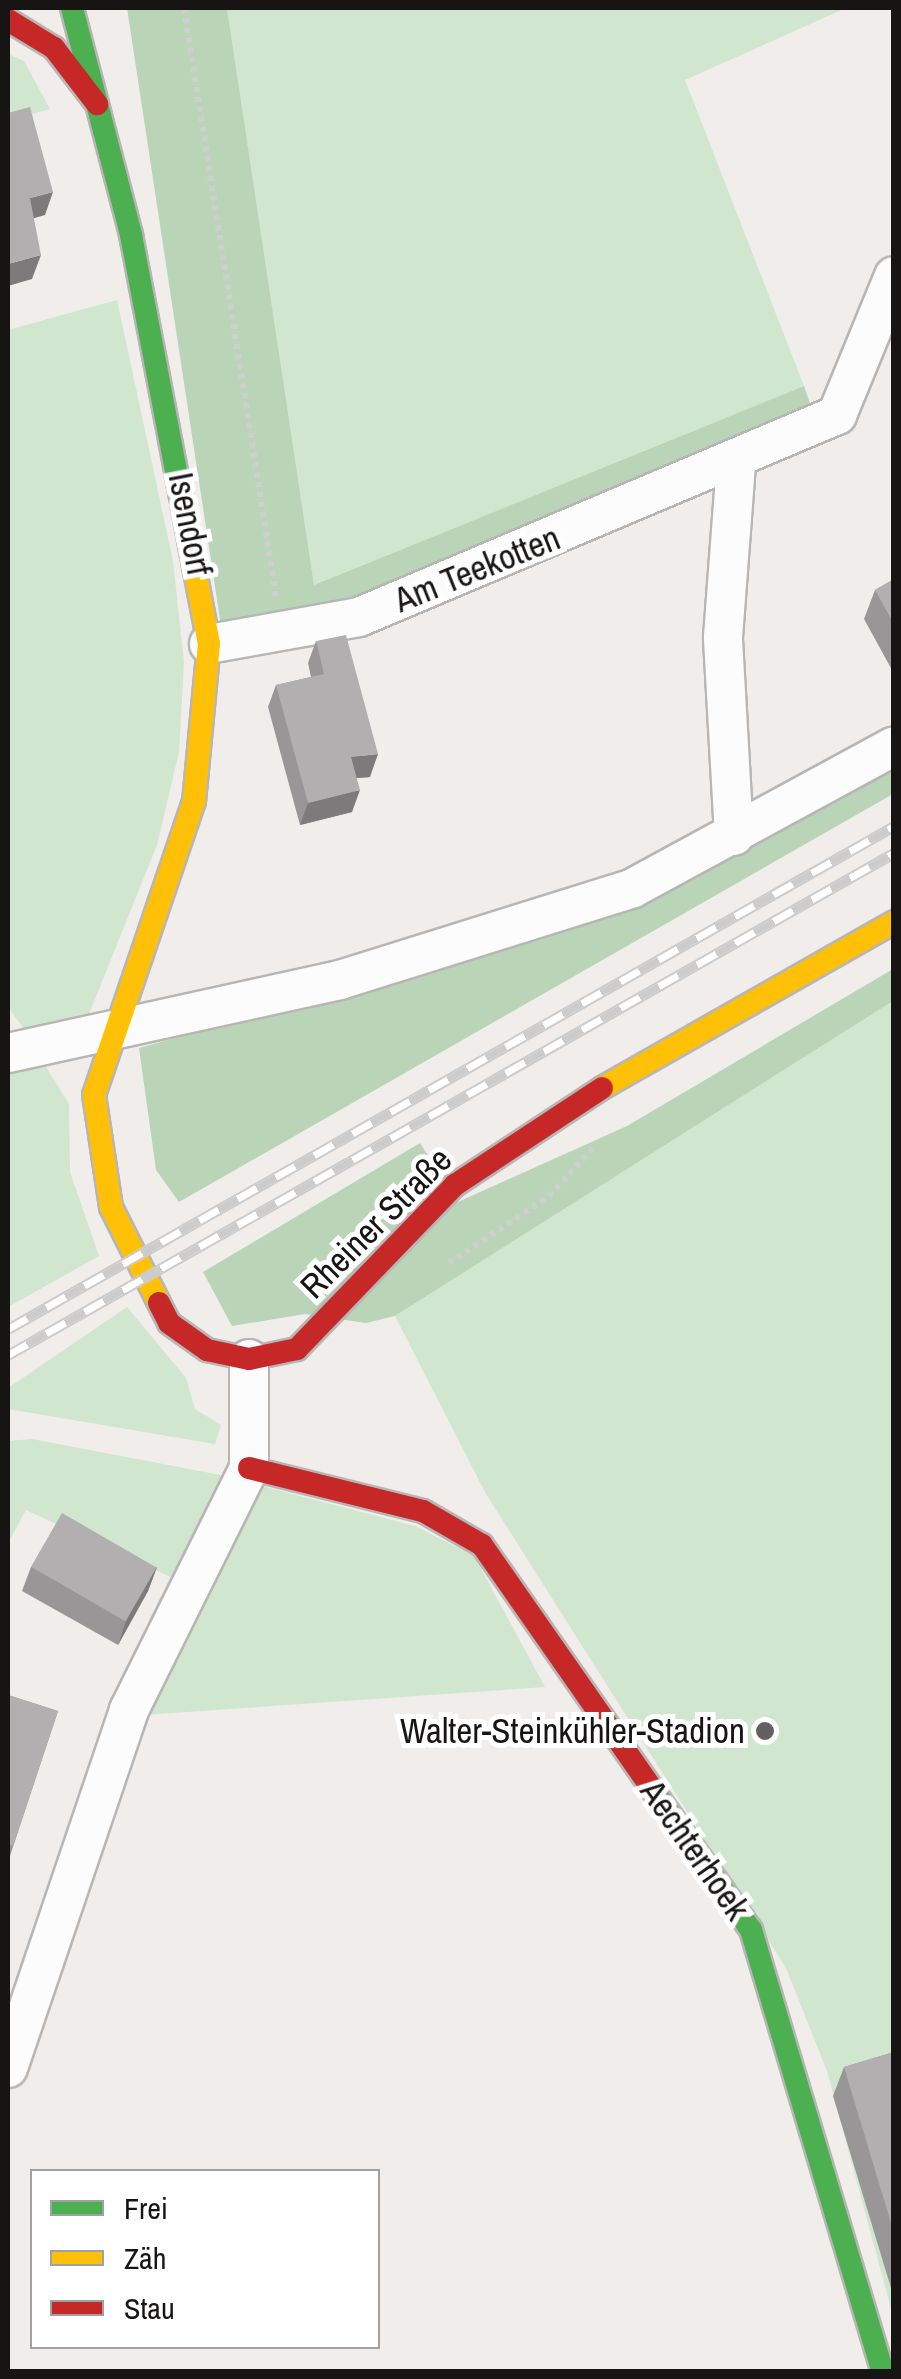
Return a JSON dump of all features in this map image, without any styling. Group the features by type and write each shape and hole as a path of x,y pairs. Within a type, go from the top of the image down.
{"street":[{"name":"Isendorf","path":"72,8 190,513 209,644 194,802 112,1037 94,1132 112,1207"},
{"path":"8,20 54,48 97,104"},
{"name":"Am Teekotten","path":"209,644 281,637 360,616 736,463 837,415 894,276"},
{"path":"734,836 724,637 736,463"},
{"path":"8,1053 112,1037 340,980 614,894 734,836 894,746"},
{"name":"Rheiner Straße","path":"112,1207 170,1323 207,1350 250,1359 297,1349 345,1310 455,1185 561,1112 894,922"},
{"path":"8,2068 130,1710 250,1468 250,1359"},
{"name":"Aechterhoek","path":"250,1468 423,1510 493,1561 752,1930 883,2372"}],"path":[{"path":"184,8 281,637"}],"green space":[{"path":"127,8 227,8 314,585 804,386 812,409 356,601 221,626"},
{"path":"227,8 846,8 685,80 804,386 314,585"},
{"path":"8,54 24,61 50,109 8,121"},
{"path":"117,300 173,561 184,662 179,752 157,845 87,1019 24,1029 8,1007 8,330"},
{"path":"893,756 893,794 179,1202 156,1170 139,1048 358,987"},
{"path":"893,969 893,1001 395,1316 366,1323 305,1314 232,1326 203,1272 420,1143 458,1202 627,1126"},
{"name":"Walter-Steinkühler-Stadion","path":"893,1001 893,2316 827,2071 786,1968 486,1494 395,1316"},
{"path":"46,1067 69,1104 70,1172 99,1256 8,1307 8,1072"},
{"path":"127,1307 186,1378 195,1409 221,1425 215,1444 8,1409 8,1388"},
{"path":"32,1439 231,1477 177,1580 26,1510 8,1543 8,1441"},
{"path":"258,1485 415,1526 474,1556 545,1687 143,1715"}],"building":[{"path":"30,107 53,192 30,198 41,255 8,264 8,113"},
{"path":"894,579 894,624 875,590"},
{"path":"346,635 378,754 351,757 360,790 308,803 276,685 324,674 316,641"},
{"path":"62,1513 156,1568 125,1621 31,1567"},
{"path":"8,1695 58,1711 13,1846 8,1844"},
{"path":"894,2052 894,2233 844,2067"}],"railway":[{"path":"8,1329 894,826"},
{"path":"8,1355 894,853"}],"traffic: fast":[{"path":"72,8 131,235 189,540"},
{"path":"655,1793 751,1930 883,2372"}],"traffic: slow":[{"path":"159,1303 111,1207 94,1095 194,802 209,644 189,540"},
{"path":"602,1088 894,922"}],"traffic: jam":[{"path":"8,20 54,48 97,104"},
{"path":"159,1303 169,1323 207,1350 249,1359 297,1349 455,1185 602,1088"},
{"path":"249,1468 423,1511 482,1545 655,1793"}],"place":[{"name":"Walter-Steinkühler-Stadion","path":"765,1731"}]}
